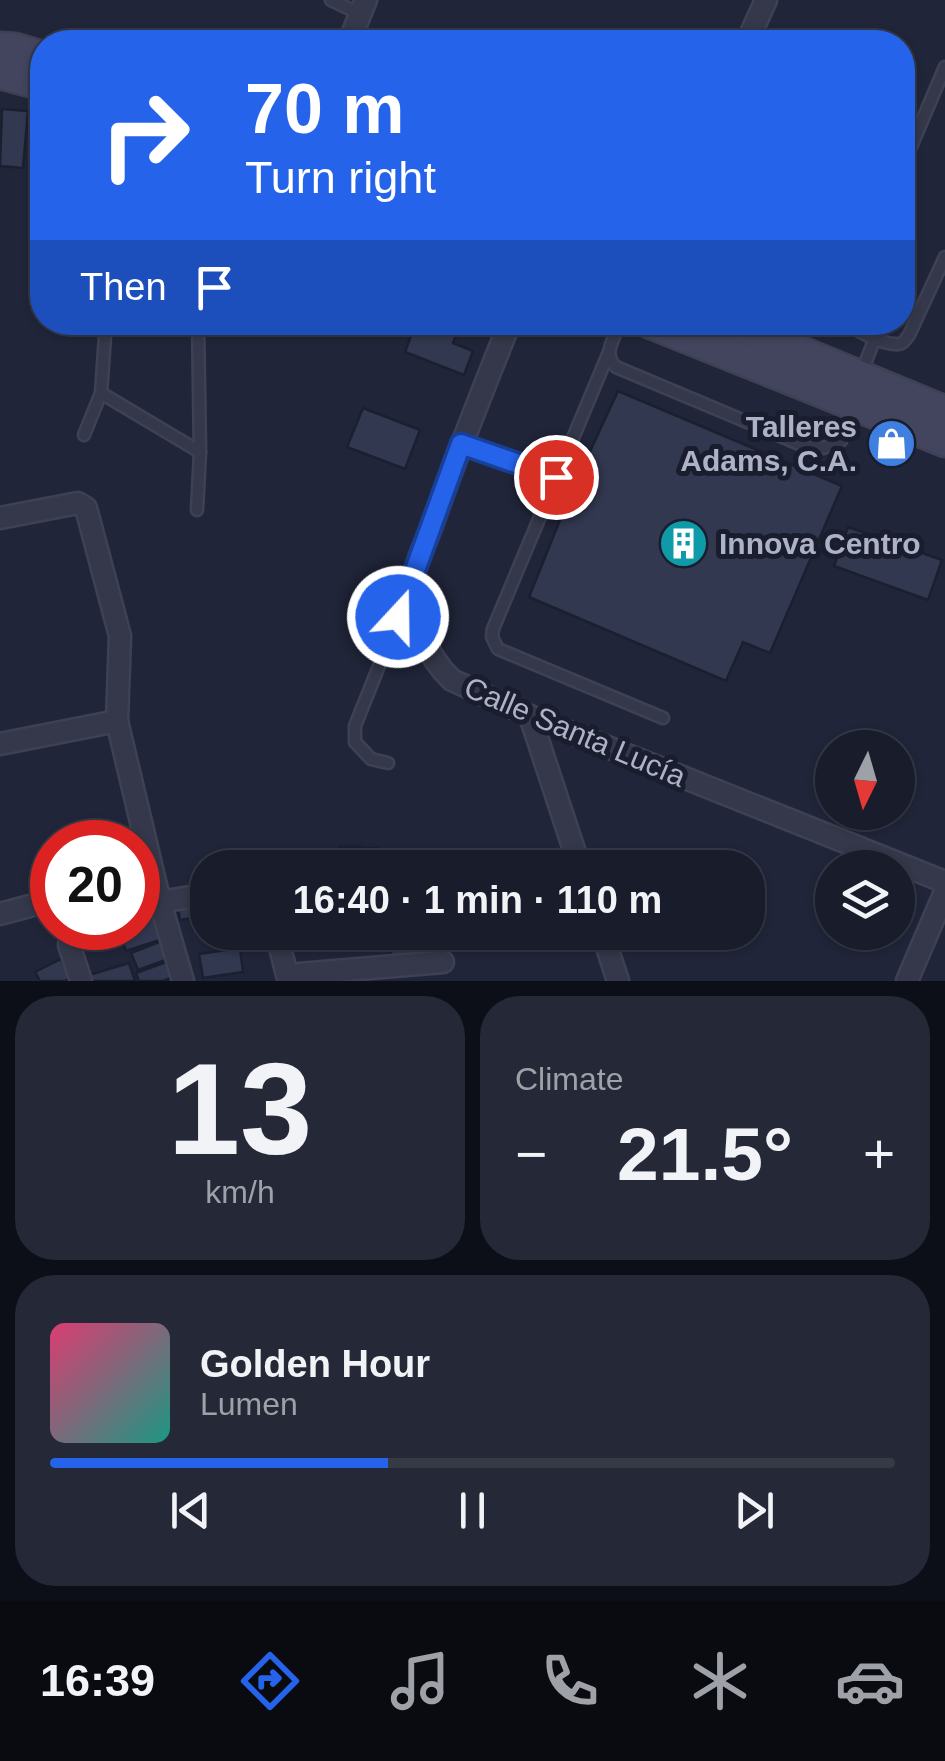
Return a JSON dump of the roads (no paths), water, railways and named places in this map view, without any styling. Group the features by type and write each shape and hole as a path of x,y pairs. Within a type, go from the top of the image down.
{"main road":[{"path":"0,48 30,53"},
{"path":"0,72 30,81"},
{"path":"681,335 945,441"},
{"path":"760,335 945,412"}],"street":[{"path":"752,30 766,0"},
{"name":"Calle Santa Lucía","path":"505,335 413,580 422,634 442,670 452,680 530,716 945,882"},
{"path":"0,518 78,504 86,508 120,636 117,721 141,820"},
{"path":"530,716 574,850"},
{"path":"0,744 117,721"},
{"path":"907,981 945,892"},
{"path":"183,981 160,902 190,897"},
{"path":"0,914 30,906"},
{"path":"71,950 81,981"},
{"path":"280,950 287,976 443,962"},
{"path":"608,950 618,981"}],"lane":[{"path":"331,0 363,7"},
{"path":"915,137 945,67"},
{"path":"915,322 945,257"},
{"path":"84,434 101,393 105,335"},
{"path":"196,510 200,452 198,335"},
{"path":"615,335 492,637 498,649 662,718"},
{"path":"868,335 895,344 909,335"},
{"path":"860,376 875,338"},
{"path":"608,352 616,367 804,446 823,448 840,441 856,407"},
{"path":"101,393 200,452"},
{"path":"461,444 556,477"},
{"path":"388,762 371,758 356,742 355,726 413,580"}],"place":[{"name":"Talleres Adams, C.A.","path":"892,444"},
{"name":"Innova Centro","path":"684,544"}]}
